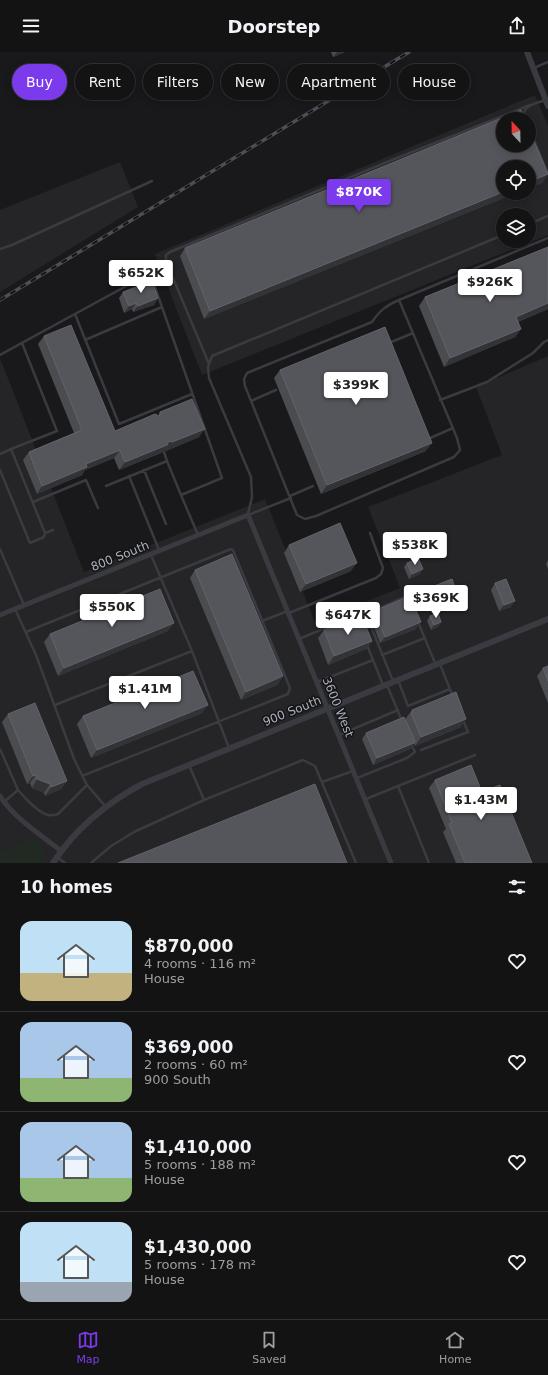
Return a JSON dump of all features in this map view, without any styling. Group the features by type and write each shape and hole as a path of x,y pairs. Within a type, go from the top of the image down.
{"street":[{"path":"527,52 547,103"},
{"name":"800 South","path":"0,615 248,515"},
{"name":"3600 West","path":"248,515 391,863"},
{"name":"900 South","path":"53,863 61,851 85,825 106,807 142,784 548,619"},
{"path":"0,796 18,817 61,851"}],"lane":[{"path":"533,68 548,62"},
{"path":"210,364 170,271 166,261 166,255 170,252 392,160 530,105 547,103"},
{"path":"524,112 530,105"},
{"path":"536,145 548,174"},
{"path":"0,249 12,246 152,181"},
{"path":"536,221 548,216"},
{"path":"248,515 252,497 252,477 209,378 212,356 496,237"},
{"path":"399,300 453,428 460,450 454,457 316,516 305,519 297,515 251,401 244,379 247,373 372,322 385,306 399,300 548,238"},
{"path":"0,355 150,273 222,478 181,495"},
{"path":"85,340 162,307"},
{"path":"75,314 119,424 192,394"},
{"path":"388,343 413,333"},
{"path":"440,400 487,382 533,353 548,340"},
{"path":"0,454 57,431 22,343"},
{"path":"251,401 276,390"},
{"path":"148,413 150,417"},
{"path":"428,439 453,428"},
{"path":"11,449 45,533"},
{"path":"164,452 198,536"},
{"path":"106,486 167,461"},
{"path":"0,470 30,543 44,537 45,533 53,530"},
{"path":"144,470 166,524"},
{"path":"129,476 160,551"},
{"path":"32,502 86,480 98,508"},
{"path":"248,515 313,486"},
{"path":"262,621 376,578 381,574 383,568 370,533"},
{"path":"0,549 24,605"},
{"path":"26,632 231,549 233,550 290,688 288,694 82,776"},
{"path":"151,554 192,651 229,748"},
{"path":"411,605 408,598 405,597 366,614 382,655 408,706 450,689"},
{"path":"15,609 26,632 55,705 74,759 87,785 106,807"},
{"path":"299,639 356,615 359,623"},
{"path":"417,618 456,703"},
{"path":"364,638 373,660 398,710 403,724"},
{"path":"382,655 425,638"},
{"path":"55,705 192,651"},
{"path":"317,682 373,660"},
{"path":"339,735 398,710"},
{"path":"421,750 468,732 462,717"},
{"path":"356,778 406,758 415,752 409,738"},
{"path":"0,749 18,790 24,797 46,815 58,814 87,785"},
{"path":"365,800 475,755"},
{"path":"91,863 111,846 134,832 204,800 303,760 315,766 356,863"},
{"path":"189,764 204,800"},
{"path":"322,782 353,771"},
{"path":"398,786 429,863"},
{"path":"4,802 18,790"},
{"path":"57,857 65,863"}],"shaded area":[{"path":"535,95 548,126 548,235 536,240 536,208 496,208 496,248 516,248 202,375 155,254"},
{"path":"120,162 138,207 0,292 0,210"},
{"path":"548,356 548,863 0,863 0,358 84,572 265,499 315,622 400,588 368,507 502,455 476,387"},
{"path":"33,839 41,846 44,852 41,863 0,863 0,852"}],"building":[{"path":"496,120 496,152 536,152 536,146 548,174 536,179 536,160 496,160 496,195 210,311 185,248"},
{"path":"548,247 548,303 516,317 521,329 450,358 425,297"},
{"path":"152,281 158,298 138,306 136,303 129,306 123,292"},
{"path":"71,325 115,431 155,414 159,416 160,412 192,399 205,429 172,442 169,441 167,445 125,462 120,450 86,464 87,467 42,486 29,452 82,430 44,336"},
{"path":"385,327 432,443 327,485 280,370"},
{"path":"340,523 357,563 306,584 289,545"},
{"path":"232,554 283,676 246,692 195,570"},
{"path":"418,558 423,569 412,574 407,563"},
{"path":"452,579 456,590 428,601 424,590"},
{"path":"506,579 515,601 504,605 495,583"},
{"path":"160,589 174,623 64,668 50,634"},
{"path":"410,596 421,622 385,637 374,611"},
{"path":"438,613 441,622 434,625 430,616"},
{"path":"361,615 372,641 334,656 324,630"},
{"path":"548,666 548,681 543,668"},
{"path":"193,671 208,705 97,750 83,716"},
{"path":"456,692 466,719 421,737 411,713 413,712 412,710"},
{"path":"35,703 67,781 51,787 50,784 37,779 36,775 33,776 8,714"},
{"path":"404,717 415,741 414,743 377,758 366,733"},
{"path":"471,765 482,792 500,785 532,863 465,863 449,824 452,823 435,780"},
{"path":"315,784 347,863 118,863"}],"railway":[{"path":"0,300 409,52"}]}
